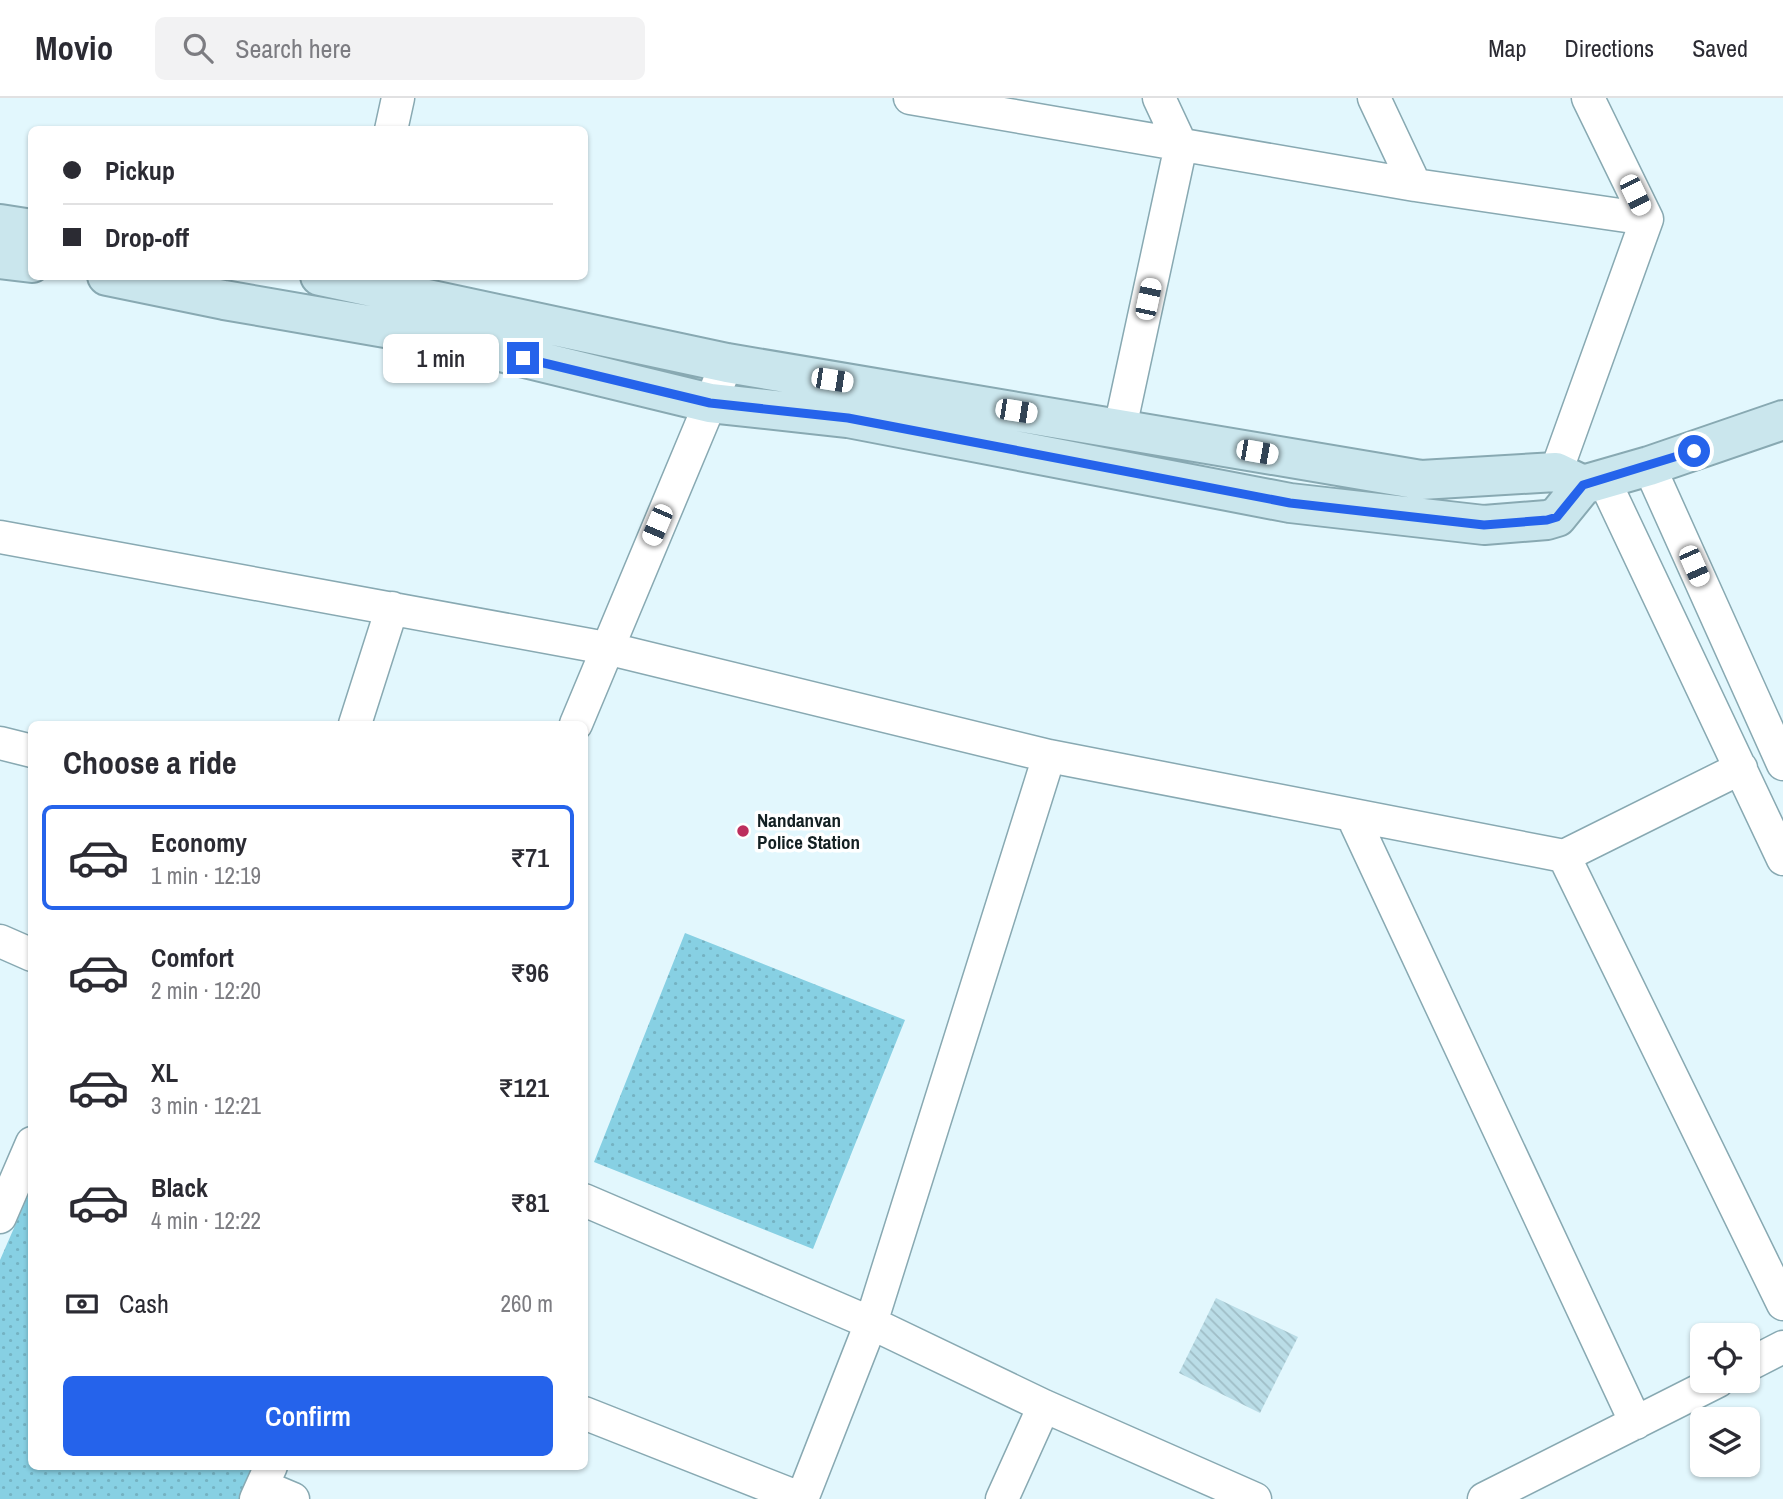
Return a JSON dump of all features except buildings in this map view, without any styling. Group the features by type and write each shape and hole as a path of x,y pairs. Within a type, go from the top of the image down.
{"street":[{"path":"392,126 398,98"},
{"path":"909,98 979,104 1181,145 1415,185 1647,219"},
{"path":"1120,428 1181,145 1159,98"},
{"path":"1374,98 1415,185"},
{"path":"128,280 443,338 710,403 848,418 1290,503 1484,525 1547,520 1557,517 1581,479 1647,219 1587,98"},
{"path":"0,224 28,228"},
{"path":"0,259 28,262"},
{"path":"349,322 359,280 727,363 1421,480 1581,479 1649,466 1783,419"},
{"path":"577,721 727,363"},
{"path":"1649,466 1783,764"},
{"path":"1581,479 1741,768 1783,859"},
{"path":"0,537 606,648 1049,756 1564,856 1741,768"},
{"path":"356,721 393,608"},
{"path":"0,743 28,750"},
{"path":"588,1415 802,1499 871,1324 1049,756"},
{"path":"1352,815 1636,1423"},
{"path":"1564,856 1783,1304"},
{"path":"0,941 28,953"},
{"path":"0,1217 28,1152"},
{"path":"588,1202 871,1324 1044,1406 1206,1489 1255,1499"},
{"path":"1760,1359 1783,1348"},
{"path":"1484,1499 1695,1393"},
{"path":"1002,1499 1044,1406"},
{"path":"263,1484 293,1499"}],"shaded area":[{"path":"685,933 905,1020 813,1249 594,1162"},
{"path":"28,1196 28,1470 264,1470 250,1499 0,1499 0,1260"}],"place":[{"name":"Nandanvan Police Station","path":"743,831"}],"route":[{"path":"523,358 710,403 848,418 1290,503 1484,525 1557,517 1583,485 1694,451"}]}
